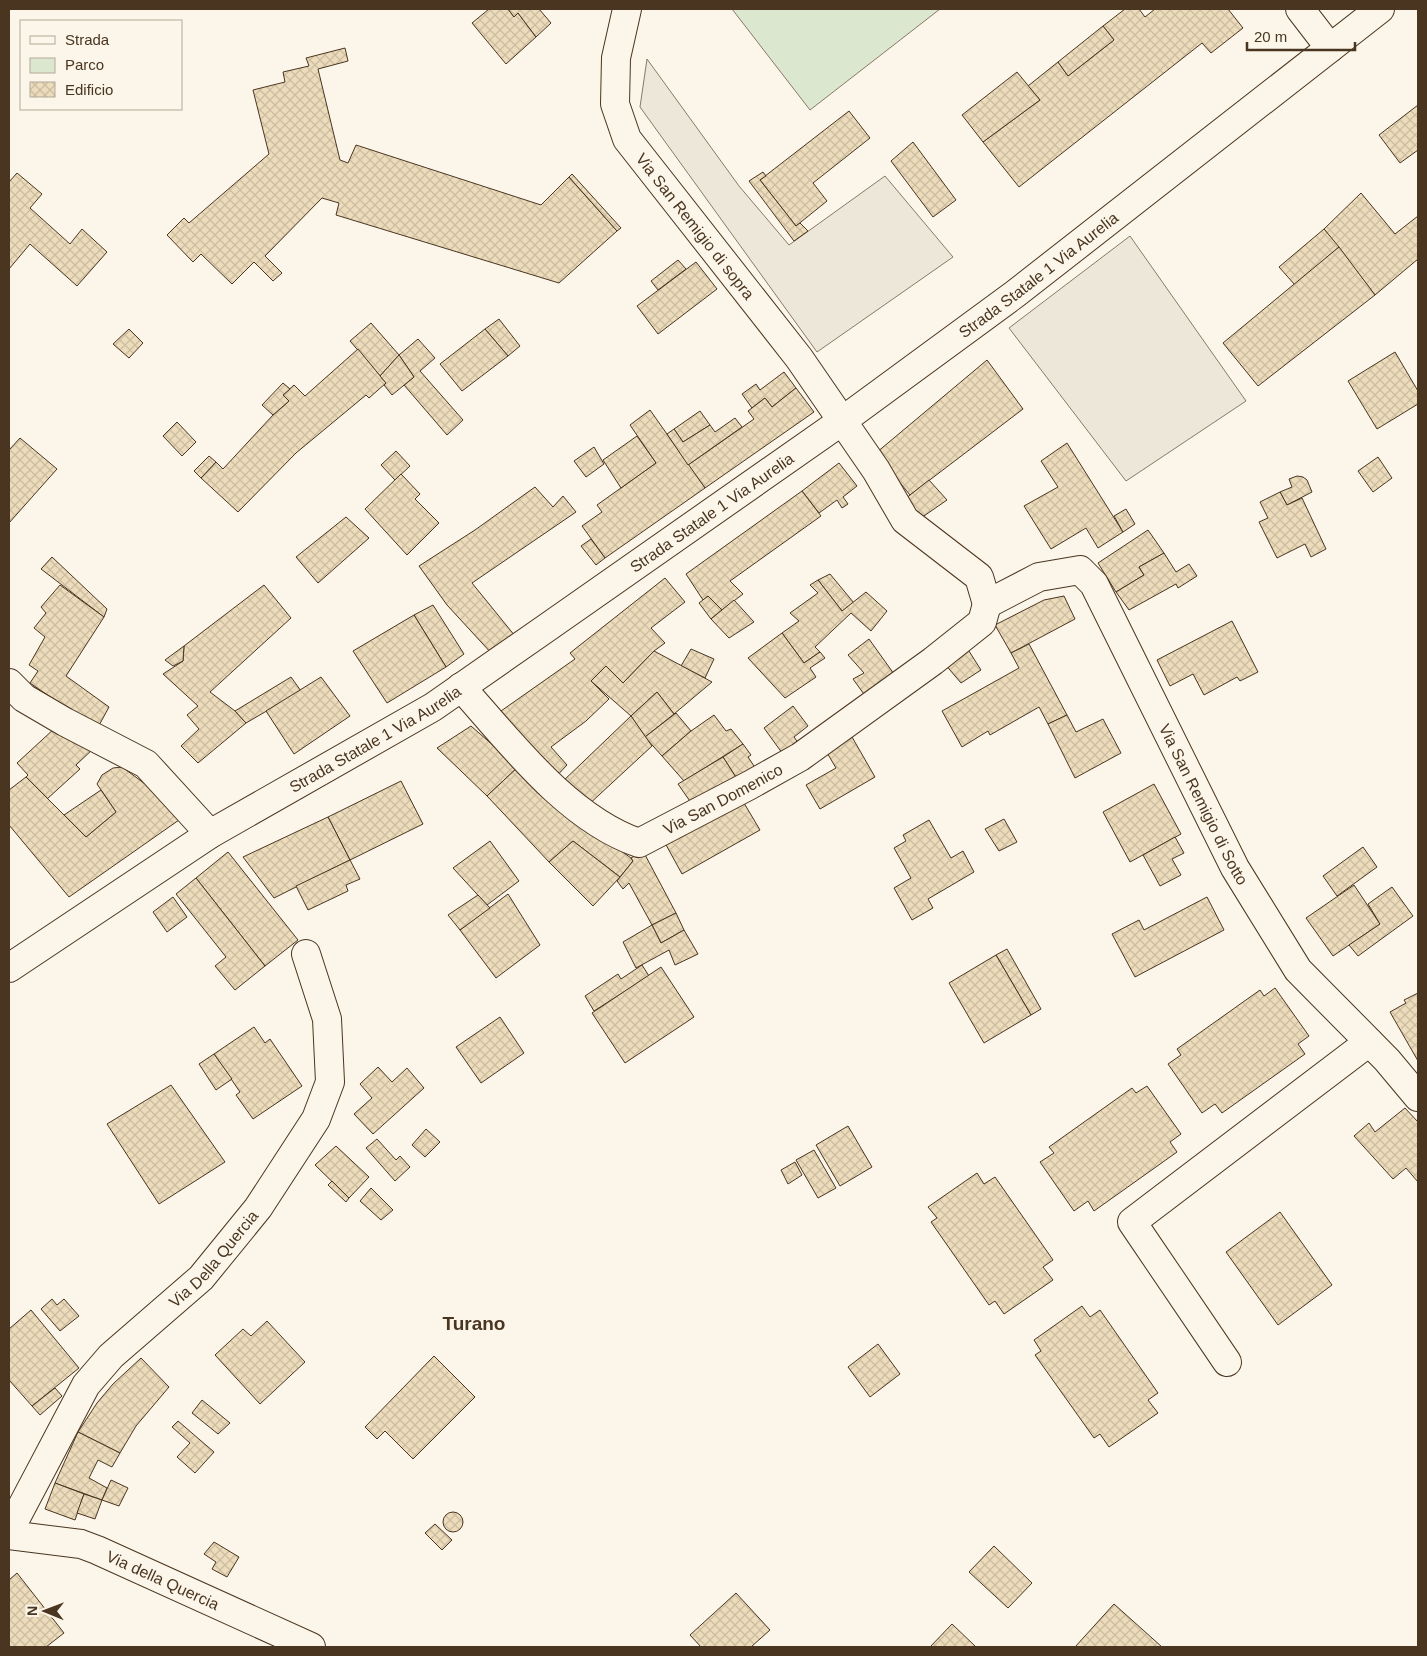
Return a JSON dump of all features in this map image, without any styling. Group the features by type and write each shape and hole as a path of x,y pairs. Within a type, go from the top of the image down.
{"street":[{"name":"Via San Remigio di sopra","path":"627,9 616,58 615,104 628,139 794,352 842,420"},
{"path":"1300,9 1330,48"},
{"name":"Strada Statale 1 Via Aurelia","path":"9,968 210,834 433,707 842,420 1015,294 1380,9"},
{"path":"842,420 876,470 905,520 979,577 987,604"},
{"name":"Via San Remigio di Sotto","path":"987,604 1039,577 1080,570 1094,584 1235,868 1298,970 1387,1060 1418,1097"},
{"name":"Via San Domenico","path":"461,687 543,778 588,817 625,839 639,843 800,757 886,696 982,622 987,604"},
{"path":"9,683 24,698 65,722 146,764 210,834"},
{"name":"Via Della Quercia","path":"9,1531 86,1385 111,1356 201,1278 258,1208 316,1119 330,1082 327,1019 306,954"},
{"path":"1227,1362 1132,1222 1369,1042"},
{"name":"Via della Quercia","path":"9,1535 81,1544 311,1647"}],"green space":[{"path":"732,9 940,9 810,110"}],"shaded area":[{"path":"647,59 739,186 789,245 885,176 953,257 817,352 640,107"},
{"path":"1130,236 1246,401 1126,481 1009,328"}],"building":[{"path":"489,9 508,9 514,17 518,13 536,37 506,64 472,23"},
{"path":"508,9 539,9 551,23 536,37 518,13 514,17"},
{"path":"1125,9 1139,9 1145,17 1155,9 1228,9 1243,28 1211,53 1202,43 1019,187 983,142 1040,100 1028,86 1058,62 1068,76 1114,40 1103,26"},
{"path":"1103,26 1114,40 1068,76 1058,62"},
{"path":"345,48 348,61 318,69 340,160 348,163 356,145 541,205 569,177 617,231 559,283 336,215 339,203 322,198 265,256 282,273 273,281 254,262 232,284 201,254 193,262 167,235 184,218 189,223 269,154 253,90 285,82 283,72 309,66 306,58"},
{"path":"1017,72 1040,100 983,142 962,115"},
{"path":"1418,105 1418,150 1400,163 1379,135"},
{"path":"849,111 870,138 813,183 827,201 796,226 760,180"},
{"path":"913,142 956,200 933,217 891,161"},
{"path":"763,172 766,176 760,180 796,226 800,223 808,231 794,241 749,181"},
{"path":"17,173 42,194 30,208 70,244 82,229 107,252 77,286 30,244 9,269 9,182"},
{"path":"572,174 621,228 617,231 569,177"},
{"path":"1361,193 1395,234 1418,216 1418,259 1375,295 1324,229"},
{"path":"1324,229 1339,247 1295,285 1279,267"},
{"path":"1339,247 1375,295 1258,386 1223,343"},
{"path":"678,260 686,269 658,290 651,281"},
{"path":"696,262 717,289 658,334 637,306"},
{"path":"499,319 520,346 508,356 485,329"},
{"path":"371,323 399,355 380,376 350,341"},
{"path":"129,329 143,343 129,358 113,344"},
{"path":"485,329 508,356 462,391 440,364"},
{"path":"418,339 435,358 420,371 463,420 447,435 404,385 414,377 399,355"},
{"path":"358,349 386,383 369,398 366,395 296,453 238,512 201,478 216,462 223,469 273,415 289,401 283,395 294,385 305,396"},
{"path":"1395,352 1418,391 1418,404 1377,429 1348,381"},
{"path":"399,355 414,377 392,395 380,376"},
{"path":"987,360 1023,409 910,495 876,453"},
{"path":"784,372 796,388 772,407 765,398 752,408 742,394 756,384 760,390"},
{"path":"283,383 290,389 283,395 289,401 273,415 262,405"},
{"path":"796,388 814,412 705,488 688,465 754,419 748,411 765,398 772,407"},
{"path":"650,410 705,488 605,558 582,526 602,512 597,505 656,463 630,425"},
{"path":"700,411 710,425 683,442 674,429"},
{"path":"735,418 742,427 688,465 667,434 674,429 683,442 710,425 715,432"},
{"path":"177,422 196,442 182,456 163,436"},
{"path":"637,436 656,463 621,488 603,460"},
{"path":"20,438 57,469 9,523 9,450"},
{"path":"1067,443 1123,532 1098,548 1086,528 1051,549 1024,506 1058,487 1041,461"},
{"path":"594,447 604,464 586,477 574,461"},
{"path":"396,451 410,466 395,480 381,465"},
{"path":"209,456 216,462 201,478 194,471"},
{"path":"1378,457 1392,478 1373,492 1358,471"},
{"path":"839,463 857,486 843,497 848,504 842,508 837,500 819,513 802,491"},
{"path":"401,474 420,494 415,499 439,523 407,555 365,509"},
{"path":"1297,476 1307,480 1312,492 1287,505 1280,492 1292,487 1289,479"},
{"path":"929,480 947,500 921,518 905,499"},
{"path":"535,487 553,507 563,496 576,512 472,583 515,636 493,655 447,605 419,566 475,530"},
{"path":"802,491 821,516 730,581 743,594 722,610 708,596 703,600 686,574"},
{"path":"1280,492 1287,505 1302,498 1326,549 1311,557 1305,544 1277,558 1259,522 1268,518 1260,502"},
{"path":"1126,509 1135,524 1123,532 1114,516"},
{"path":"346,517 369,538 318,583 296,557"},
{"path":"1148,530 1164,553 1139,567 1144,575 1116,592 1098,563"},
{"path":"591,539 605,558 596,565 581,546"},
{"path":"1164,553 1176,572 1189,564 1197,576 1178,588 1176,584 1129,610 1116,592 1144,575 1139,567"},
{"path":"52,557 107,609 104,617 41,569"},
{"path":"830,574 854,603 842,611 818,580"},
{"path":"665,578 685,602 651,628 665,643 654,651 623,683 606,666 591,681 609,699 586,721 551,747 567,765 553,780 535,759 501,711 575,659 570,653"},
{"path":"818,580 842,611 866,592 887,611 871,631 851,613 815,647 820,652 804,663 782,633 799,621 790,613 818,593 810,585"},
{"path":"60,585 104,617 66,676 109,707 97,729 30,683 38,671 29,665 45,637 34,628 46,613 41,607"},
{"path":"264,585 291,618 210,692 235,711 246,723 198,763 181,746 199,729 187,715 198,706 163,674 183,661 184,646"},
{"path":"708,596 722,610 711,619 699,603"},
{"path":"1064,596 1075,619 1011,653 995,625 1044,600"},
{"path":"734,600 754,622 729,638 711,619"},
{"path":"433,605 464,654 446,667 414,615"},
{"path":"414,615 446,667 387,703 353,651"},
{"path":"1232,621 1258,672 1240,681 1237,677 1204,695 1193,674 1170,686 1157,660"},
{"path":"782,633 804,663 820,652 825,658 810,668 816,677 785,698 748,658"},
{"path":"869,639 899,681 869,701 853,679 864,673 848,655"},
{"path":"1029,644 1067,715 1048,724 1039,707 990,735 988,731 962,747 942,711 1019,668 1011,653"},
{"path":"184,646 183,661 173,666 165,660"},
{"path":"967,648 981,670 961,683 944,663"},
{"path":"691,649 714,659 705,678 681,666"},
{"path":"654,651 712,682 674,714 657,692 631,716 591,681 606,666 623,683"},
{"path":"291,677 301,691 246,723 235,711"},
{"path":"321,677 350,716 294,754 266,711"},
{"path":"657,692 674,714 645,737 631,716"},
{"path":"793,706 808,726 794,737 801,747 785,757 764,728"},
{"path":"676,713 691,731 662,756 645,737"},
{"path":"714,715 726,731 731,729 743,744 684,781 662,756 691,731"},
{"path":"1067,715 1076,732 1103,719 1121,753 1075,778 1048,724"},
{"path":"631,716 652,746 586,807 561,783"},
{"path":"471,726 518,767 487,796 437,748"},
{"path":"55,728 93,749 76,765 80,769 47,799 26,777 28,775 17,763"},
{"path":"852,737 875,777 820,809 806,785 836,768 826,751"},
{"path":"743,744 751,755 748,757 758,772 739,782 723,757"},
{"path":"723,757 739,782 694,807 678,784"},
{"path":"122,767 152,789 179,820 69,897 9,825 9,790 26,777 86,837 116,812 97,784 102,775 113,768"},
{"path":"518,767 584,824 631,858 633,861 620,877 573,841 549,862 487,796"},
{"path":"401,781 423,824 350,860 328,817"},
{"path":"1154,784 1181,834 1130,862 1103,812"},
{"path":"101,790 116,812 86,837 64,815"},
{"path":"741,798 760,830 682,874 665,843"},
{"path":"328,817 350,860 274,898 243,857"},
{"path":"1004,819 1017,842 999,851 985,829"},
{"path":"929,820 951,858 963,851 974,872 928,899 933,908 912,920 894,888 911,878 894,848 906,841 903,835"},
{"path":"1175,837 1184,853 1172,859 1181,875 1160,886 1143,855"},
{"path":"490,841 519,881 487,905 453,868"},
{"path":"573,841 620,877 593,906 549,862"},
{"path":"1363,847 1377,867 1337,896 1323,876"},
{"path":"643,851 676,913 652,925 629,883 623,889 617,881 633,861 631,858"},
{"path":"228,852 298,940 265,966 196,878"},
{"path":"350,860 360,879 346,885 348,891 308,910 296,886"},
{"path":"196,878 265,966 235,990 215,966 226,957 176,894"},
{"path":"1354,885 1380,924 1333,956 1306,918"},
{"path":"1392,887 1413,916 1358,956 1349,945 1380,924 1368,904"},
{"path":"508,894 540,945 496,978 460,930"},
{"path":"478,895 490,908 460,930 448,915"},
{"path":"173,897 187,917 167,932 153,912"},
{"path":"1207,897 1224,930 1135,977 1112,934 1139,920 1144,930"},
{"path":"676,913 684,930 661,943 652,925"},
{"path":"652,925 661,943 684,930 698,954 675,965 669,950 636,968 623,942"},
{"path":"1007,949 1041,1009 1031,1015 996,955"},
{"path":"996,955 1031,1015 984,1043 949,983"},
{"path":"642,965 649,976 594,1011 585,996 618,974 621,979"},
{"path":"661,967 694,1017 625,1063 592,1013"},
{"path":"1275,988 1309,1036 1298,1044 1305,1054 1222,1113 1215,1104 1202,1113 1168,1064 1181,1055 1177,1049 1260,990 1264,996"},
{"path":"1418,993 1418,1061 1390,1012 1406,1003 1404,1000"},
{"path":"500,1017 524,1053 481,1083 456,1047"},
{"path":"254,1027 265,1043 270,1039 302,1086 253,1119 236,1095 240,1092 214,1054"},
{"path":"214,1054 232,1079 216,1090 199,1064"},
{"path":"378,1067 392,1082 407,1068 424,1088 373,1134 354,1114 372,1098 360,1084"},
{"path":"171,1085 225,1162 159,1204 107,1124"},
{"path":"1147,1086 1181,1134 1170,1142 1177,1152 1094,1211 1088,1201 1074,1211 1040,1162 1054,1153 1049,1147 1132,1088 1136,1093"},
{"path":"1405,1108 1418,1122 1418,1182 1406,1168 1393,1179 1354,1136 1369,1123 1375,1132"},
{"path":"848,1126 872,1167 840,1186 816,1145"},
{"path":"426,1129 440,1142 425,1157 412,1145"},
{"path":"377,1139 396,1160 400,1156 410,1167 395,1181 366,1148"},
{"path":"336,1146 369,1177 349,1198 315,1165"},
{"path":"814,1150 836,1188 818,1198 796,1160"},
{"path":"795,1162 802,1175 788,1184 781,1170"},
{"path":"977,1173 984,1184 995,1177 1053,1260 1043,1267 1053,1280 1004,1314 995,1301 989,1305 931,1222 937,1218 928,1207"},
{"path":"332,1181 349,1198 346,1202 328,1185"},
{"path":"371,1188 393,1210 381,1220 360,1201"},
{"path":"1280,1212 1332,1285 1278,1325 1226,1252"},
{"path":"52,1299 57,1305 64,1299 79,1316 60,1331 41,1309"},
{"path":"1082,1306 1090,1317 1100,1310 1158,1393 1148,1400 1158,1413 1109,1447 1100,1434 1094,1438 1035,1355 1041,1351 1034,1340"},
{"path":"31,1310 79,1368 32,1406 9,1380 9,1329"},
{"path":"267,1321 305,1362 260,1404 215,1355 243,1329 251,1336"},
{"path":"878,1344 900,1374 870,1397 848,1367"},
{"path":"434,1356 475,1397 413,1459 385,1431 377,1439 365,1427"},
{"path":"141,1358 169,1387 136,1426 120,1453 78,1432 97,1403 113,1384"},
{"path":"55,1388 62,1396 40,1415 32,1406"},
{"path":"202,1400 230,1423 218,1434 192,1413"},
{"path":"178,1421 214,1452 195,1473 177,1457 190,1443 172,1427"},
{"path":"78,1432 120,1453 112,1467 98,1460 89,1478 107,1488 102,1500 55,1483"},
{"path":"111,1480 128,1488 119,1506 102,1500"},
{"path":"55,1483 84,1494 75,1520 45,1509"},
{"path":"84,1494 102,1500 95,1519 77,1513"},
{"path":"449,1512 457,1512 463,1518 463,1526 457,1532 449,1532 443,1526 443,1518"},
{"path":"435,1524 452,1540 442,1550 425,1533"},
{"path":"214,1542 239,1557 227,1577 212,1569 216,1562 204,1554"},
{"path":"994,1546 1032,1583 1008,1608 969,1572"},
{"path":"17,1573 64,1633 46,1647 9,1647 9,1580"},
{"path":"736,1593 770,1630 751,1647 701,1647 690,1635"},
{"path":"1114,1604 1162,1647 1075,1647"},
{"path":"952,1624 975,1646 930,1647"}],"district":[{"name":"Turano","path":"474,1323"}]}
